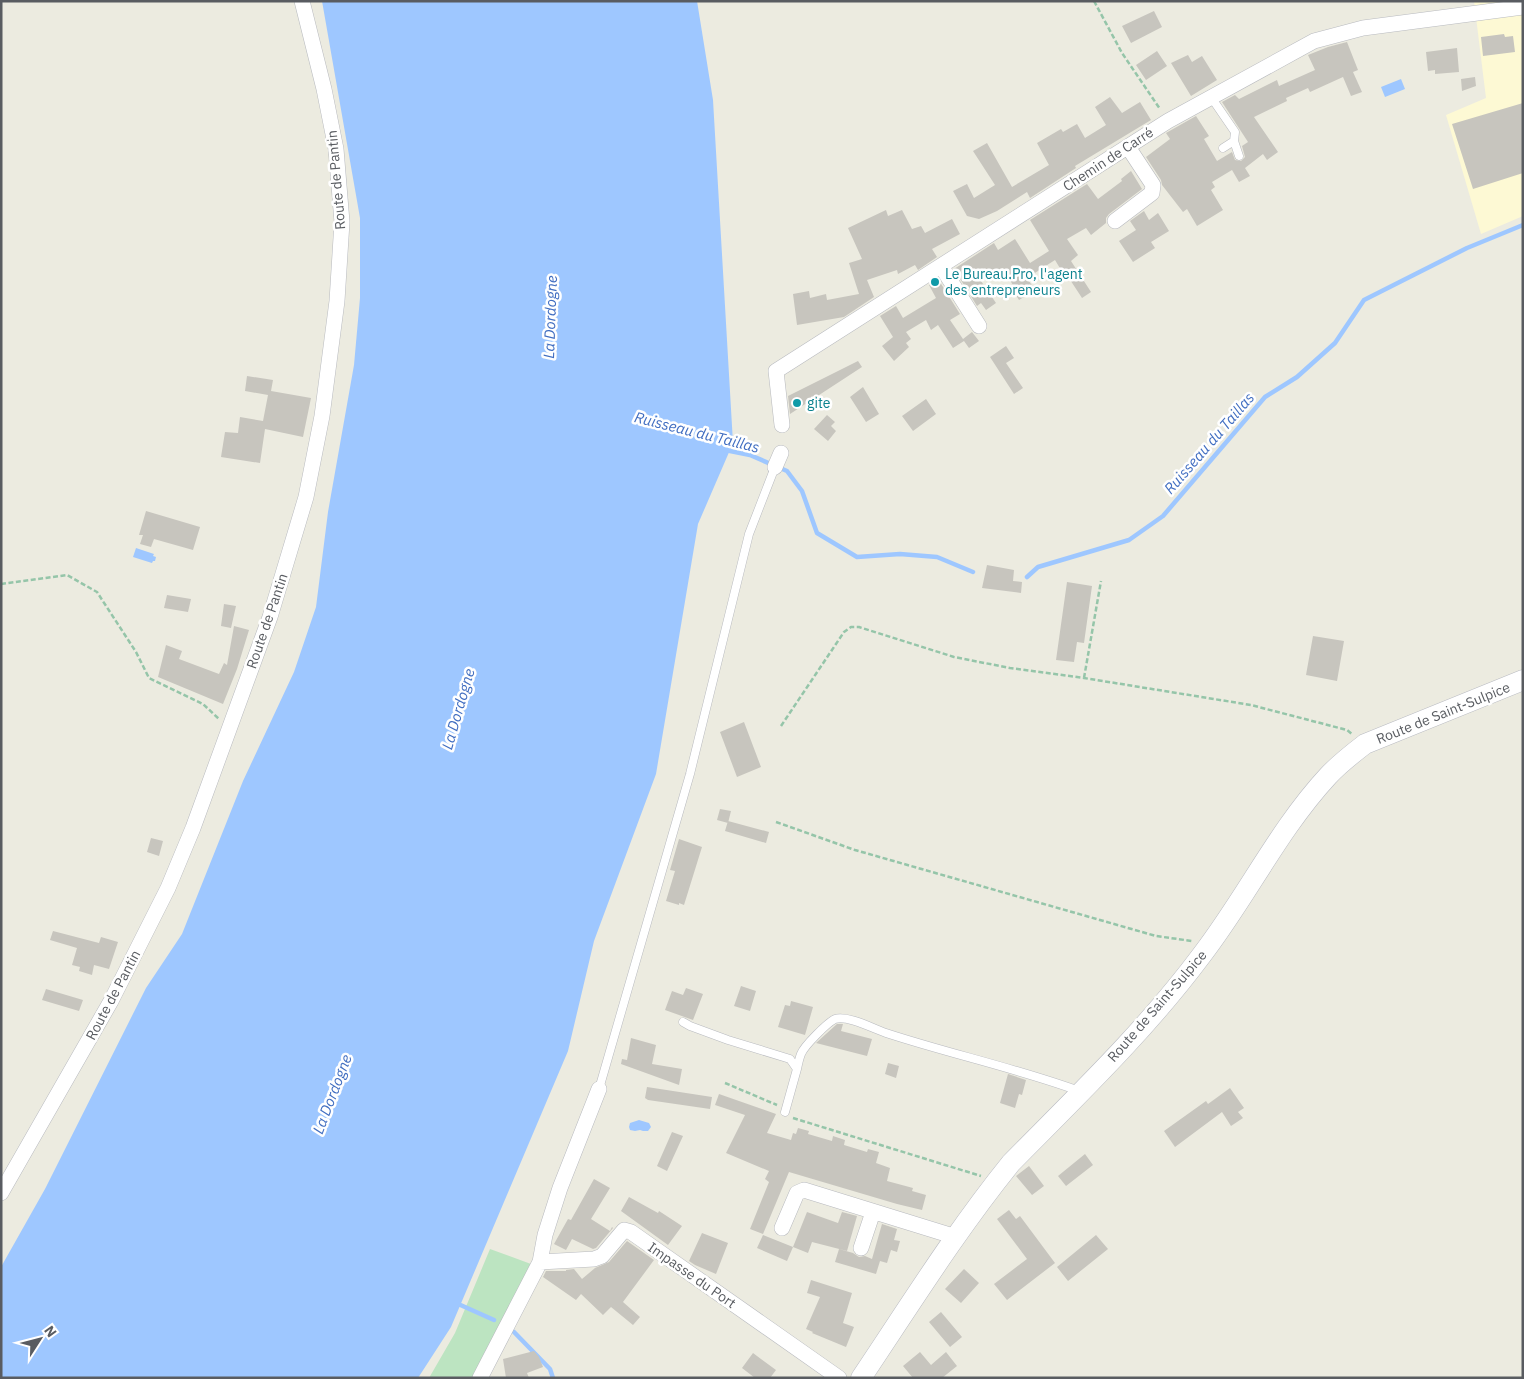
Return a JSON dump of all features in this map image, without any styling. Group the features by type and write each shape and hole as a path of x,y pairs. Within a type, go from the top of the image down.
{"main road":[{"name":"Route de Saint-Sulpice","path":"861,1378 996,1181 1011,1163 1132,1038 1180,984 1211,944 1272,850 1328,776 1346,758 1365,744 1523,680"}],"street":[{"name":"Route de Pantin","path":"1,1193 111,1001 168,888 193,828 270,617 306,497 322,416 338,301 342,222 336,150 324,89 302,1"},
{"name":"Chemin de Carré","path":"782,425 776,371 1168,121 1314,41 1363,28 1523,7"},
{"path":"1115,222 1152,193 1153,184 1128,147"},
{"path":"940,266 979,326"},
{"path":"480,1378 540,1262 545,1235 560,1188 599,1089"},
{"path":"782,1228 796,1195 804,1190 956,1237"},
{"path":"861,1248 872,1212"},
{"name":"Impasse du Port","path":"540,1262 594,1259 602,1256 624,1230 631,1232 839,1378"}],"lane":[{"path":"1211,97 1235,132 1234,141 1239,156"},
{"path":"1223,148 1234,141"},
{"path":"599,1089 690,774 750,534 778,460"},
{"path":"785,1112 801,1054 807,1045 828,1024 835,1019 842,1018 1081,1091"},
{"path":"683,1022 728,1040 790,1059 797,1069"}],"path":[{"path":"1094,1 1122,53 1168,121"},
{"path":"1,584 67,575 97,592 136,652 149,678 203,704 230,728"},
{"path":"1084,678 1101,581"},
{"path":"780,726 844,632 851,627 859,627 954,656 1010,668 1084,678 1251,706 1347,730 1365,744"},
{"path":"776,822 855,850 1156,936 1211,944"},
{"path":"725,1084 776,1105 792,1118 996,1181"}],"shaded area":[{"path":"1474,1 1523,1 1523,216 1481,234 1446,115 1486,98"}],"green space":[{"path":"490,1249 531,1264 474,1378 429,1378 455,1333"}],"water":[{"name":"La Dordogne","path":"322,1 697,1 713,100 733,443 698,524 656,774 594,941 568,1051 451,1327 418,1378 1,1378 1,1267 45,1189 146,988 182,934 243,781 294,672 316,607 328,512 354,365 360,298 360,218"},
{"path":"1401,79 1405,89 1385,97 1381,87"},
{"path":"136,548 154,554 153,556 156,557 155,561 152,563 133,557"},
{"path":"639,1120 649,1123 651,1127 648,1131 630,1130 630,1123"}],"building":[{"path":"1154,11 1162,27 1131,43 1122,26"},
{"path":"1504,34 1505,37 1513,36 1515,52 1483,56 1481,37"},
{"path":"1347,42 1358,70 1353,72 1362,92 1351,96 1343,77 1310,92 1308,88 1286,98 1287,101 1254,117 1278,152 1267,160 1263,154 1245,168 1250,176 1239,182 1232,170 1212,182 1215,187 1211,190 1223,210 1197,226 1187,209 1183,212 1162,185 1161,180 1146,157 1170,139 1166,133 1196,116 1209,136 1204,139 1217,161 1232,152 1235,160 1241,161 1245,157 1242,146 1248,142 1222,102 1235,95 1239,99 1277,80 1279,86 1315,70 1308,55"},
{"path":"1457,48 1459,72 1435,74 1435,70 1428,71 1426,52"},
{"path":"1157,51 1167,66 1146,80 1136,65"},
{"path":"1188,55 1192,62 1202,56 1217,80 1191,96 1171,63"},
{"path":"1475,77 1476,86 1462,91 1461,79"},
{"path":"1110,97 1122,113 1140,102 1151,120 1075,166 1076,168 1030,198 1027,192 997,211 979,219 967,216 953,191 967,184 974,198 995,185 973,151 987,143 1012,187 1049,165 1037,143 1061,129 1063,132 1077,124 1085,138 1106,125 1095,107"},
{"path":"1523,103 1523,173 1473,189 1452,124"},
{"path":"1131,171 1142,189 1109,214 1106,218 1106,223 1091,235 1086,228 1067,239 1078,255 1071,261 1091,292 1082,298 1055,260 1027,278 1035,290 1019,300 1003,268 979,278 996,303 986,310 981,303 977,306 954,269 994,243 998,250 1015,239 1030,263 1049,251 1030,220 1087,184 1098,199 1122,181 1121,179"},
{"path":"886,210 888,216 902,210 912,229 921,226 925,233 952,219 960,234 932,249 937,257 918,270 915,265 898,274 897,270 867,280 874,297 844,317 797,325 793,294 809,291 810,298 826,294 827,300 859,294 849,263 862,259 848,228"},
{"path":"1144,211 1149,220 1158,213 1169,231 1151,242 1155,248 1133,262 1119,241 1136,230 1130,221"},
{"path":"938,279 960,314 950,320 963,339 972,332 979,341 969,348 964,341 953,348 938,325 931,330 926,320 906,332 911,339 906,343 909,347 894,361 882,346 893,337 880,316 896,306 903,318 936,298 929,285"},
{"path":"1006,346 1014,358 1006,363 1023,388 1014,394 990,357"},
{"path":"858,361 862,367 790,414 788,396"},
{"path":"247,376 273,380 271,391 311,398 303,437 265,429 260,463 221,457 225,432 238,433 240,417 263,421 268,395 245,391"},
{"path":"863,387 879,414 866,422 850,397"},
{"path":"926,399 936,414 913,431 902,416"},
{"path":"827,415 835,422 831,426 836,431 828,441 814,429"},
{"path":"146,511 200,527 193,550 154,539 151,547 140,544 143,535 139,535"},
{"path":"987,565 1014,570 1013,581 1022,582 1021,593 982,588"},
{"path":"1067,582 1092,586 1084,643 1077,642 1074,662 1056,660"},
{"path":"167,595 191,599 188,612 164,608"},
{"path":"224,604 236,606 231,628 221,626"},
{"path":"234,626 249,630 237,669 223,704 158,677 166,645 182,651 179,659 219,674 224,663 227,665"},
{"path":"1313,636 1344,641 1337,681 1306,675"},
{"path":"744,722 761,767 737,777 720,732"},
{"path":"720,809 731,811 728,823 717,820"},
{"path":"728,821 769,832 766,843 725,831"},
{"path":"151,838 163,841 159,856 147,852"},
{"path":"679,839 702,847 684,905 666,901 675,871 670,870"},
{"path":"53,931 99,943 101,937 118,942 109,969 94,965 92,975 79,971 80,967 72,965 77,948 50,940"},
{"path":"741,986 756,991 750,1011 734,1006"},
{"path":"686,988 703,994 693,1020 665,1010 672,991 683,995"},
{"path":"46,989 83,1000 79,1011 42,1000"},
{"path":"791,1001 813,1007 805,1035 778,1027 785,1005 790,1006"},
{"path":"837,1024 843,1024 841,1031 872,1039 867,1056 816,1043"},
{"path":"631,1038 656,1045 652,1064 682,1069 679,1085 621,1064 622,1059 627,1060"},
{"path":"888,1063 899,1066 896,1078 885,1074"},
{"path":"1008,1074 1026,1080 1022,1095 1019,1094 1015,1108 1000,1103"},
{"path":"647,1087 712,1097 710,1109 648,1100 645,1098"},
{"path":"1230,1088 1244,1108 1238,1112 1243,1118 1231,1126 1222,1112 1175,1147 1164,1131 1206,1101 1208,1104"},
{"path":"719,1094 776,1114 767,1133 791,1140 793,1133 796,1134 798,1128 809,1131 808,1134 832,1141 833,1136 845,1140 844,1145 867,1152 868,1149 879,1152 876,1163 890,1168 887,1181 913,1188 912,1191 926,1195 922,1210 789,1172 763,1234 750,1229 769,1182 765,1179 769,1171 726,1153 745,1115 715,1105"},
{"path":"672,1132 683,1136 667,1171 657,1166"},
{"path":"1085,1154 1093,1165 1066,1186 1058,1176"},
{"path":"1029,1166 1044,1186 1032,1195 1016,1176"},
{"path":"594,1179 610,1188 591,1219 610,1231 613,1228 593,1249 572,1239 566,1250 554,1244 568,1219 571,1220"},
{"path":"629,1197 658,1213 659,1211 682,1226 668,1245 621,1211"},
{"path":"1009,1210 1016,1219 1020,1216 1055,1263 1007,1300 994,1284 1027,1259 997,1219"},
{"path":"807,1212 838,1223 842,1212 857,1216 847,1251 812,1242 808,1253 793,1247"},
{"path":"882,1224 897,1229 894,1240 900,1241 897,1252 891,1250 887,1263 880,1261 876,1274 835,1262 839,1249 859,1257 865,1256 872,1259"},
{"path":"702,1233 728,1243 716,1274 689,1261"},
{"path":"763,1235 793,1247 787,1261 757,1248"},
{"path":"1096,1235 1108,1249 1068,1281 1057,1267"},
{"path":"627,1241 654,1260 623,1302 640,1317 633,1325 611,1307 603,1315 581,1294 576,1300 543,1277 546,1271 574,1269 582,1279 595,1268 609,1262"},
{"path":"964,1269 979,1283 961,1303 945,1289"},
{"path":"811,1280 852,1293 843,1323 854,1327 846,1347 806,1329 820,1297 807,1293"},
{"path":"941,1312 962,1337 950,1347 929,1322"},
{"path":"534,1351 543,1367 527,1373 529,1378 506,1378 503,1359"},
{"path":"920,1352 931,1365 946,1352 957,1366 942,1378 913,1378 903,1366"},
{"path":"753,1353 776,1370 770,1378 755,1378 742,1368"}],"waterway":[{"name":"Ruisseau du Taillas","path":"1027,577 1038,567 1129,540 1163,516 1265,397 1297,377 1335,343 1364,300 1467,248 1523,225"},
{"name":"Ruisseau du Taillas","path":"725,450 750,455 787,471 802,491 817,533 857,557 900,554 937,557 973,572"},
{"path":"456,1303 494,1320"},
{"path":"514,1332 550,1369 553,1378"}],"place":[{"name":"Le Bureau.Pro, l'agent des entrepreneurs","path":"935,282"},
{"name":"gite","path":"797,403"}]}
